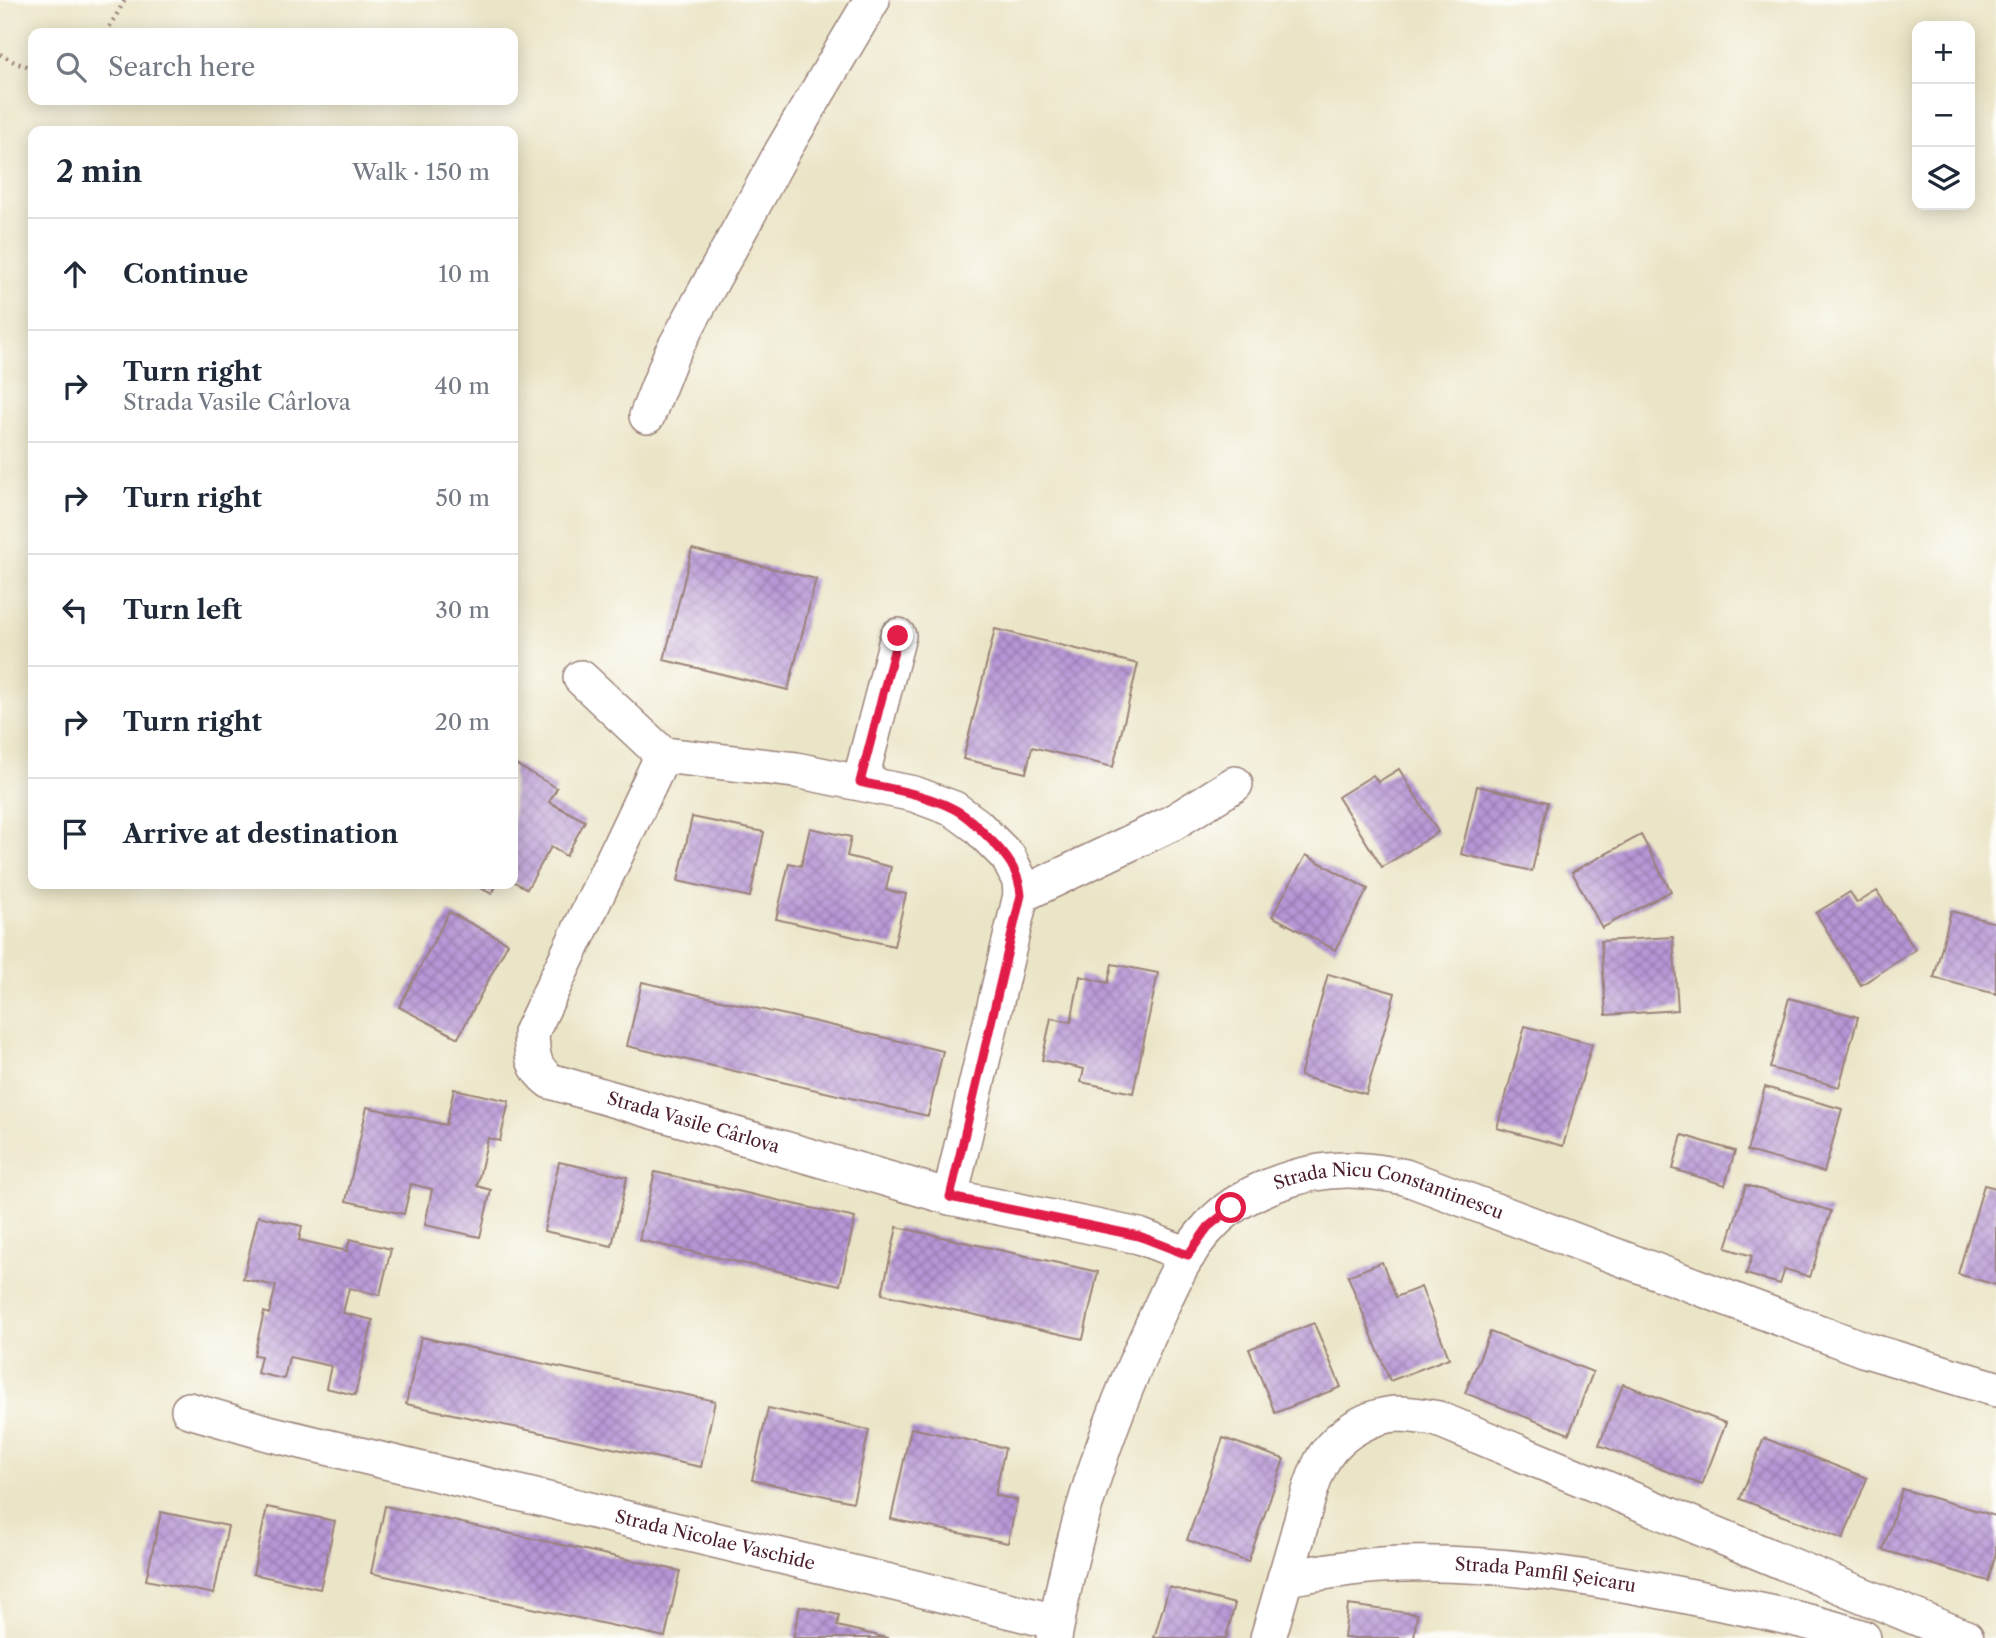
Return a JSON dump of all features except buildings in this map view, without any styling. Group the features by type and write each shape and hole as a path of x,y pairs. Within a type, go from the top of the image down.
{"street":[{"path":"647,416 671,355 782,152 872,0"},
{"path":"860,782 898,636"},
{"path":"581,678 663,755 796,770 914,794 954,809 976,825 1008,857 1020,881 1021,895 950,1197"},
{"name":"Strada Vasile Cârlova","path":"663,755 531,1033 532,1053 540,1073 550,1081 950,1197 1139,1236 1188,1255"},
{"path":"1021,895 1171,824 1235,784"},
{"name":"Strada Nicu Constantinescu","path":"1055,1630 1072,1551 1114,1418 1140,1351 1188,1255 1208,1227 1231,1208 1256,1192 1314,1173 1375,1171 1405,1177 1863,1349 1996,1390"},
{"name":"Strada Nicolae Vaschide","path":"189,1410 268,1433 1055,1630"},
{"path":"1268,1638 1309,1493 1320,1465 1333,1446 1349,1432 1370,1420 1393,1415 1415,1415 1438,1419 1966,1638"},
{"name":"Strada Pamfil Șeicaru","path":"1285,1578 1352,1567 1401,1564 1464,1564 1543,1570 1608,1580 1783,1615 1863,1638"}],"path":[{"path":"109,28 125,0"},
{"path":"0,54 28,67"}],"route":[{"path":"898,636 860,782 914,794 954,809 976,825 1008,857 1020,881 1021,895 950,1197 1139,1236 1188,1255 1208,1227 1231,1208"}]}
